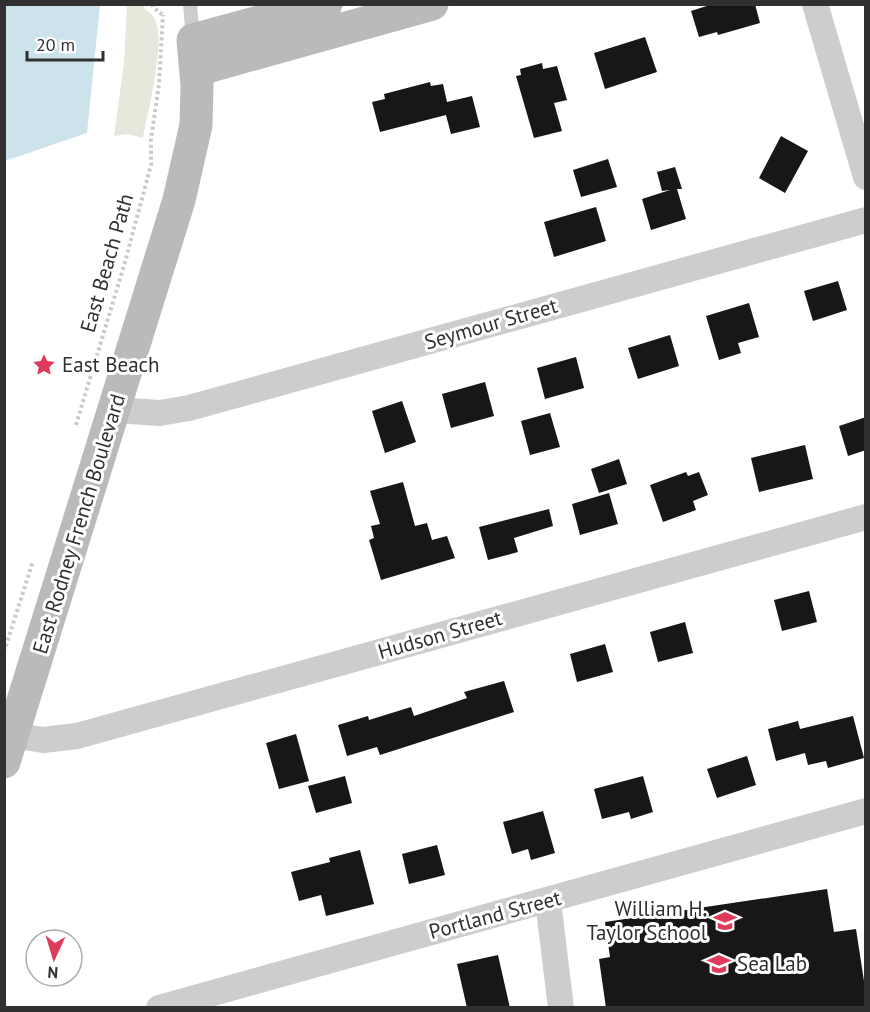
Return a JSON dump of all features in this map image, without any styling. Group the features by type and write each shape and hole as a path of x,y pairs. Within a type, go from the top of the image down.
{"main road":[{"path":"194,55 326,4"},
{"path":"194,55 432,4"},
{"name":"East Rodney French Boulevard","path":"9,748 186,175 196,126 194,55"}],"street":[{"path":"815,4 866,177"},
{"name":"Seymour Street","path":"114,410 160,413 189,408 866,220"},
{"name":"Hudson Street","path":"9,748 43,740 77,736 866,517"},
{"name":"Portland Street","path":"159,1008 866,811"},
{"path":"548,901 561,1008"}],"lane":[{"path":"190,4 194,55"}],"path":[{"name":"East Beach Path","path":"75,429 125,262 151,165 151,139 159,84 163,15 153,8 152,4"},
{"path":"4,652 36,551"}],"shaded area":[{"path":"127,5 144,5 155,20 158,33 157,62 143,138 128,134 114,136 124,63"}],"water":[{"path":"4,5 100,5 87,133 5,161"}],"building":[{"path":"713,4 755,4 760,23 718,35 717,32 699,37 691,11"},
{"path":"645,37 657,72 605,89 594,53"},
{"path":"542,63 543,69 557,66 567,100 554,103 562,131 534,138 516,76 521,75 520,69"},
{"path":"430,82 431,86 443,84 447,102 472,96 480,127 451,134 446,115 380,132 372,102 385,99 384,94"},
{"path":"781,136 808,151 785,193 759,178"},
{"path":"608,159 617,187 581,197 573,170"},
{"path":"675,167 682,189 677,189 686,219 651,230 642,199 670,190 662,191 657,172"},
{"path":"596,207 606,241 554,257 544,222"},
{"path":"838,281 847,310 813,321 804,291"},
{"path":"749,303 759,337 738,343 741,353 719,360 706,316"},
{"path":"670,335 679,366 638,379 628,348"},
{"path":"576,357 584,388 545,399 537,368"},
{"path":"485,382 494,416 451,428 442,394"},
{"path":"402,401 416,442 385,453 372,411"},
{"path":"550,413 560,447 530,455 521,421"},
{"path":"866,417 866,450 848,456 839,426"},
{"path":"805,445 813,479 759,492 751,458"},
{"path":"619,459 627,484 599,493 591,469"},
{"path":"686,472 688,476 699,472 708,495 693,501 696,510 663,522 650,485"},
{"path":"403,482 415,526 427,523 432,540 447,536 455,558 381,580 369,540 374,538 371,526 380,524 370,491"},
{"path":"609,493 618,524 580,535 572,504"},
{"path":"549,509 553,526 514,538 518,552 488,560 479,527"},
{"path":"809,591 817,622 782,631 774,600"},
{"path":"685,622 693,653 658,662 650,632"},
{"path":"605,644 613,672 577,682 570,654"},
{"path":"504,681 514,712 380,755 377,747 347,756 338,725 368,716 369,720 411,707 414,716 467,698 464,692"},
{"path":"853,716 864,758 828,768 826,761 808,765 805,753 776,761 768,729 798,721 800,729"},
{"path":"296,734 309,781 279,789 266,743"},
{"path":"747,756 756,785 717,798 707,769"},
{"path":"345,776 352,803 316,813 308,786"},
{"path":"643,776 653,812 631,819 629,812 602,819 594,789"},
{"path":"543,811 555,853 531,860 528,849 512,854 503,822"},
{"path":"437,845 445,875 409,884 402,854"},
{"path":"360,850 374,904 326,916 321,895 299,901 291,872 330,862 329,858"},
{"name":"William H. Taylor School","path":"827,889 834,932 856,929 866,1008 606,1008 599,959 610,957 605,922"},
{"path":"498,955 510,1008 467,1008 457,964"}],"place":[{"name":"East Beach","path":"44,365"},
{"name":"William H. Taylor School","path":"725,921"},
{"name":"Sea Lab","path":"719,964"}]}
